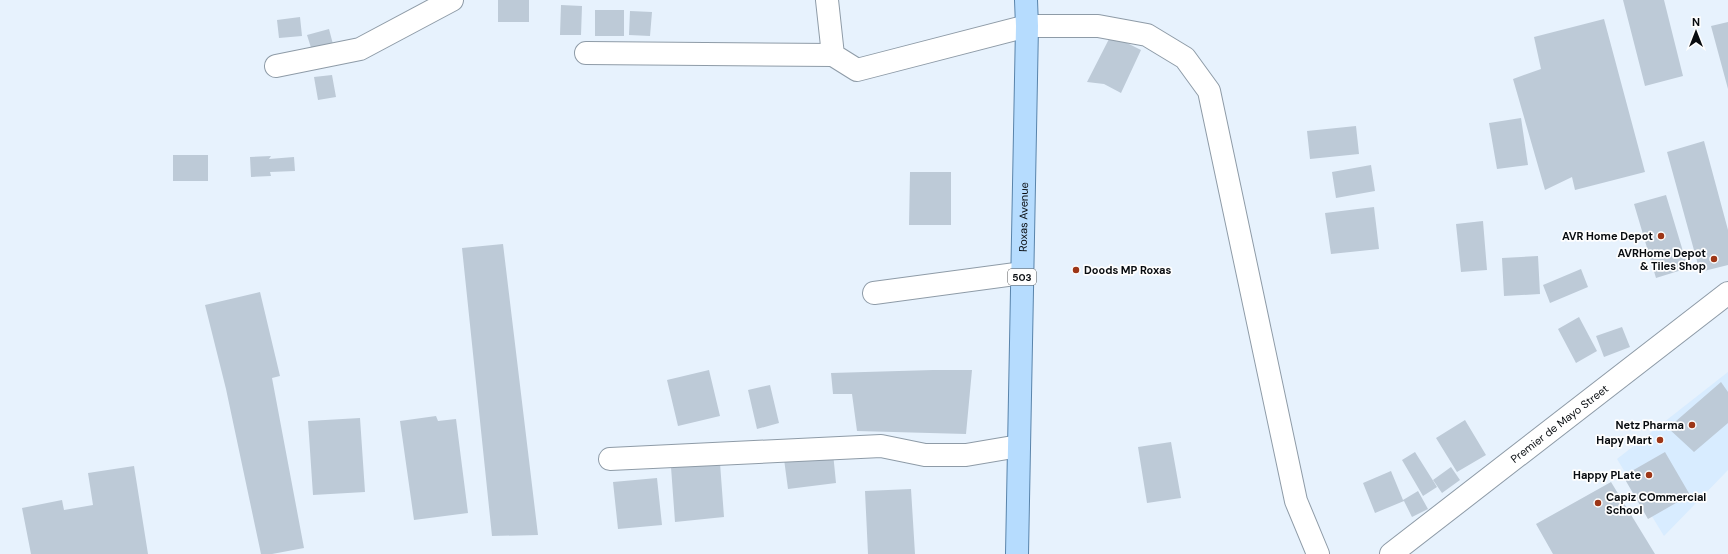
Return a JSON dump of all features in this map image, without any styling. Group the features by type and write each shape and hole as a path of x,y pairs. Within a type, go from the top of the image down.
{"main road":[{"name":"Roxas Avenue","path":"1017,554 1027,26 1026,0"}],"street":[{"path":"276,66 360,48 452,0"},
{"path":"827,0 833,55"},
{"path":"586,53 833,55 857,70 1027,26 1098,26 1147,35 1185,58 1209,91 1296,501 1318,554"},
{"path":"874,294 1022,273"},
{"name":"Premier de Mayo Street","path":"1391,554 1728,293"},
{"path":"610,460 881,446 925,455 966,455 1018,446"}],"shaded area":[{"path":"1728,372 1728,470 1664,536 1617,459"}],"building":[{"path":"498,0 529,0 529,22 498,22"},
{"path":"1623,0 1664,0 1683,76 1645,86"},
{"path":"561,5 582,6 581,35 560,35"},
{"path":"595,10 624,10 624,36 595,36"},
{"path":"630,11 652,12 650,36 629,35"},
{"path":"300,17 302,36 279,38 277,20"},
{"path":"1604,19 1645,172 1575,190 1572,177 1545,190 1513,79 1541,69 1534,37"},
{"path":"1728,22 1728,89 1711,26"},
{"path":"329,29 334,48 313,54 307,35"},
{"path":"1109,39 1125,42 1141,50 1121,93 1104,84 1087,82"},
{"path":"332,75 336,97 318,100 314,77"},
{"path":"1521,118 1528,165 1497,169 1489,123"},
{"path":"1356,126 1359,154 1310,159 1307,131"},
{"path":"1704,141 1728,230 1728,265 1700,272 1667,152"},
{"path":"173,155 208,155 208,181 173,181"},
{"path":"271,156 269,159 294,157 295,171 270,172 271,176 251,177 250,157"},
{"path":"1371,165 1375,191 1336,198 1332,172"},
{"path":"910,172 951,172 951,225 909,225"},
{"name":"AVR Home Depot","path":"1666,195 1688,268 1656,278 1634,204"},
{"path":"1374,207 1379,249 1331,254 1325,213"},
{"path":"1483,221 1487,270 1461,272 1456,224"},
{"path":"503,244 538,535 492,536 462,248"},
{"path":"1538,256 1540,294 1504,296 1502,258"},
{"path":"1581,269 1588,287 1550,303 1543,285"},
{"path":"260,292 280,376 272,378 304,548 272,554 261,554 226,389 205,305"},
{"path":"1579,317 1597,351 1576,363 1558,329"},
{"path":"1622,327 1630,347 1604,357 1596,336"},
{"path":"709,370 720,416 678,426 667,380"},
{"path":"972,370 966,434 857,431 852,394 833,394 831,373"},
{"path":"1721,382 1728,392 1728,423 1694,452 1668,428"},
{"path":"770,385 779,423 757,429 748,390"},
{"path":"436,416 438,421 456,419 468,513 414,520 400,421"},
{"path":"360,418 365,492 313,495 308,421"},
{"path":"1465,420 1486,455 1457,472 1436,438"},
{"path":"1171,442 1181,498 1147,503 1138,447"},
{"path":"1415,452 1437,487 1423,496 1402,460"},
{"path":"1665,452 1690,495 1648,519 1623,476"},
{"path":"833,453 836,483 788,489 784,459"},
{"path":"720,463 724,517 675,522 671,467"},
{"path":"134,466 148,554 31,554 22,508 62,500 64,510 93,505 88,473"},
{"path":"1451,467 1460,480 1442,493 1433,480"},
{"path":"1391,471 1403,500 1418,491 1428,509 1412,517 1404,501 1375,513 1363,483"},
{"path":"657,478 662,525 618,529 613,482"},
{"name":"Capiz COmmercial School","path":"1611,482 1655,554 1553,554 1536,524"},
{"path":"911,489 915,554 868,554 865,491"}],"place":[{"name":"AVR Home Depot","path":"1661,236"},
{"name":"AVRHome Depot & Tiles Shop","path":"1714,259"},
{"name":"Doods MP Roxas","path":"1076,270"},
{"name":"Netz Pharma","path":"1692,425"},
{"name":"Hapy Mart","path":"1660,440"},
{"name":"Happy PLate","path":"1649,475"},
{"name":"Capiz COmmercial School","path":"1598,503"}]}
